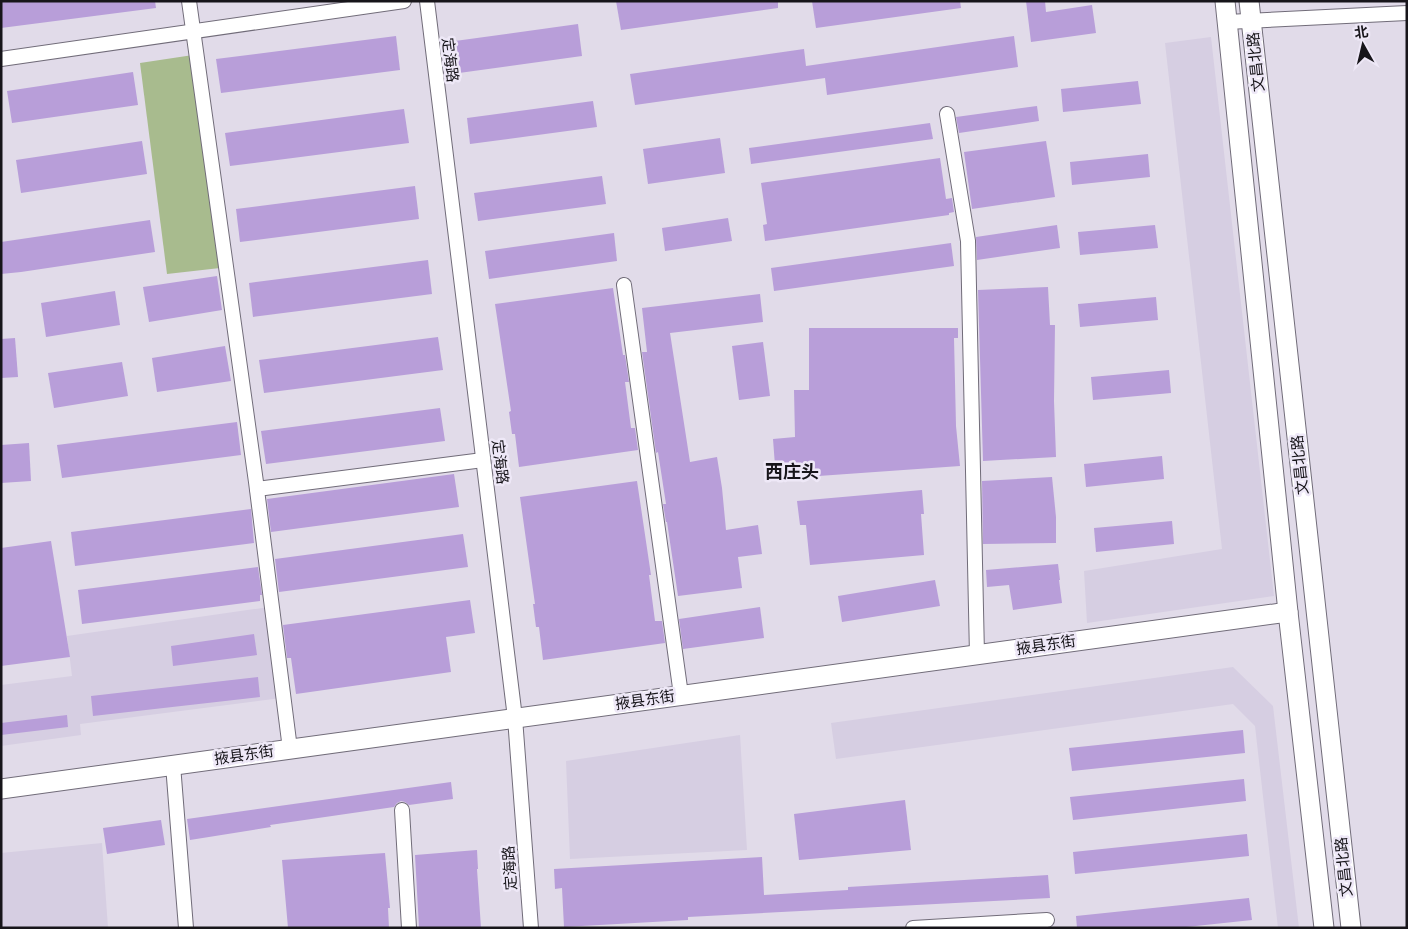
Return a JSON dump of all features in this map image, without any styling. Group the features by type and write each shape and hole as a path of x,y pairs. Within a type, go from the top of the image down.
{"main road":[{"name":"文昌北路","path":"1225,1 1288,612 1324,928"},
{"name":"文昌北路","path":"1250,11 1351,928"},
{"name":"掖县东街","path":"1,789 1288,612"}],"street":[{"path":"189,1 257,489 290,749"},
{"path":"1,59 404,1"},
{"name":"定海路","path":"427,1 515,718 531,928"},
{"path":"1227,22 1250,11 1407,13"},
{"path":"947,114 968,241 978,655"},
{"path":"624,285 681,695"},
{"path":"257,489 483,460"},
{"path":"173,765 186,928"},
{"path":"402,810 409,928"},
{"path":"913,928 1047,920"}],"shaded area":[{"path":"1211,37 1274,596 1087,623 1084,571 1222,549 1165,43"},
{"path":"269,607 281,698 80,724 81,735 1,746 1,685 72,676 67,636"},
{"path":"1233,667 1273,706 1299,928 1278,928 1255,726 1233,704 836,759 831,723"},
{"path":"740,735 747,850 570,859 566,761"},
{"path":"102,843 108,928 1,928 1,853"}],"green space":[{"path":"193,55 220,268 167,274 140,63"}],"building":[{"path":"1,1 155,1 156,8 1,28"},
{"path":"616,1 778,1 778,8 621,30"},
{"path":"812,1 960,1 961,8 816,28"},
{"path":"1026,1 1045,1 1046,12 1092,5 1096,33 1031,42"},
{"path":"578,24 582,56 459,73 455,41"},
{"path":"396,36 400,70 221,93 216,59"},
{"path":"1014,36 1018,67 827,95 825,78 635,105 630,74 804,49 806,66"},
{"path":"133,72 138,105 12,123 7,91"},
{"path":"1138,81 1141,104 1063,112 1061,89"},
{"path":"593,101 597,127 470,144 467,118"},
{"path":"1037,106 1039,121 959,133 956,117"},
{"path":"404,109 409,143 230,166 225,133"},
{"path":"930,123 933,139 751,164 749,148"},
{"path":"720,138 725,173 648,184 643,149"},
{"path":"142,141 147,174 21,193 16,160"},
{"path":"1046,141 1055,197 972,209 964,152"},
{"path":"1148,154 1150,177 1072,185 1070,162"},
{"path":"940,158 946,199 952,198 954,212 949,213 949,215 765,241 763,225 767,224 761,183"},
{"path":"602,176 606,204 478,221 474,193"},
{"path":"415,186 419,219 240,242 236,209"},
{"path":"728,218 732,241 665,251 662,228"},
{"path":"150,220 155,252 1,274 1,242"},
{"path":"1057,225 1060,248 977,260 976,237"},
{"path":"1155,225 1158,248 1080,255 1078,232"},
{"path":"614,233 617,261 489,279 485,251"},
{"path":"951,243 954,266 774,291 771,268"},
{"path":"428,260 432,294 253,317 249,283"},
{"path":"217,276 222,310 149,322 143,287"},
{"path":"1048,287 1050,325 1055,325 1054,401 1056,457 983,461 978,290"},
{"path":"613,288 629,382 625,382 631,428 635,428 638,450 519,467 515,434 512,434 509,412 511,411 495,304"},
{"path":"115,291 120,325 46,337 41,303"},
{"path":"760,294 763,322 670,333 690,462 717,457 726,530 758,525 762,554 738,557 742,588 678,596 663,504 666,504 658,452 656,453 642,352 647,352 642,308"},
{"path":"1156,297 1158,320 1080,327 1078,304"},
{"path":"809,328 958,328 958,338 954,338 956,426 960,466 776,479 773,439 795,437 794,390 809,390"},
{"path":"438,337 443,370 264,393 259,360"},
{"path":"15,338 18,377 1,378 1,339"},
{"path":"763,342 770,396 739,400 732,346"},
{"path":"225,346 231,381 157,392 152,358"},
{"path":"122,362 128,396 54,408 48,373"},
{"path":"1169,370 1171,393 1093,400 1091,377"},
{"path":"440,408 445,441 266,464 261,431"},
{"path":"237,422 241,455 62,478 57,445"},
{"path":"29,443 31,481 1,483 1,445"},
{"path":"1162,456 1164,479 1086,487 1084,464"},
{"path":"454,474 459,507 271,532 267,499"},
{"path":"1052,477 1056,517 1056,543 983,544 982,481"},
{"path":"637,481 651,575 649,575 655,621 662,621 665,643 543,660 539,627 536,627 533,604 535,604 520,497"},
{"path":"922,490 924,514 921,514 924,555 810,565 806,525 800,525 797,501"},
{"path":"251,509 254,543 75,566 71,532"},
{"path":"1172,521 1174,544 1096,552 1094,528"},
{"path":"463,534 468,567 279,592 275,559"},
{"path":"51,541 70,657 1,666 1,548"},
{"path":"1058,564 1062,603 1013,610 1009,585 987,587 986,570"},
{"path":"258,567 262,595 260,595 260,601 82,624 78,590"},
{"path":"935,580 940,606 842,622 838,596"},
{"path":"470,600 475,633 446,637 451,672 296,694 291,658 287,658 283,625"},
{"path":"760,607 764,638 683,649 679,619"},
{"path":"254,634 257,655 173,666 171,646"},
{"path":"258,677 260,697 93,716 91,696"},
{"path":"67,715 68,727 1,735 1,723"},
{"path":"1243,730 1245,753 1072,771 1069,748"},
{"path":"1244,779 1246,801 1073,820 1070,797"},
{"path":"451,782 453,799 409,805 401,801 394,807 270,825 271,827 190,840 187,819"},
{"path":"905,800 911,850 799,860 794,814"},
{"path":"161,820 165,845 107,854 103,828"},
{"path":"1247,834 1249,856 1075,874 1073,852"},
{"path":"477,850 481,928 419,928 415,855"},
{"path":"385,853 390,908 388,908 389,928 288,928 282,860"},
{"path":"762,857 764,895 848,890 848,887 1048,875 1050,898 688,917 688,920 564,927 562,888 555,889 554,869"},
{"path":"1249,898 1252,920 1177,928 1077,928 1076,916"}],"district":[{"name":"西庄头","path":"792,472"}]}
